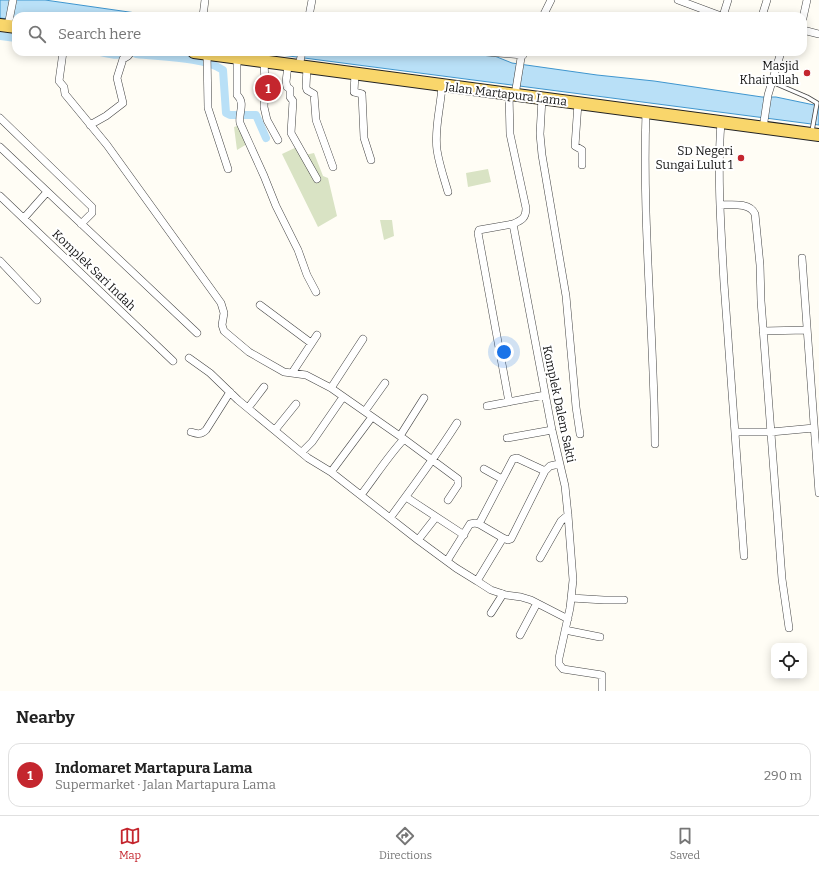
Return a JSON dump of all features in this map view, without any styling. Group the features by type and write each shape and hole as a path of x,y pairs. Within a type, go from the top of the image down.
{"main road":[{"name":"Jalan Martapura Lama","path":"202,56 237,58 299,65 442,85 514,92 542,98 721,122 764,124 815,131"}],"street":[{"path":"8,25 13,0"},
{"path":"204,12 205,0"},
{"path":"310,12 312,0"},
{"path":"545,12 551,0"},
{"path":"724,12 728,0"},
{"path":"763,12 767,0"},
{"path":"804,12 807,0"},
{"path":"682,1 711,12"},
{"path":"807,31 819,34"},
{"path":"62,56 59,81 64,87 65,94 71,99 111,151 221,303 224,313 222,325 224,331 249,352 276,368 284,372 306,375 331,388 402,437 458,479 458,485 448,500"},
{"path":"90,125 106,116 122,103 118,78 123,59 126,56"},
{"path":"202,56 208,108 228,169"},
{"path":"301,56 299,65 286,82 287,87 290,89 290,97 294,101 291,133 318,179"},
{"path":"509,402 478,233 479,230 513,224 525,216 526,208 511,141 514,92 523,56"},
{"path":"764,124 768,95 780,56"},
{"path":"237,58 237,95 241,102 240,123 276,206 298,250 307,275 316,292"},
{"path":"264,62 264,107 267,120 278,140"},
{"path":"299,65 307,90 314,94 316,120 333,167"},
{"path":"355,74 354,92 362,94 364,138 371,160"},
{"path":"442,85 441,104 438,112 437,150 448,192"},
{"path":"542,98 540,134 542,155 566,296 576,407 580,434"},
{"path":"578,103 575,146 582,150 582,165"},
{"path":"646,112 644,156 645,202 652,352 654,444"},
{"path":"0,118 92,207 92,213 81,224"},
{"path":"721,122 719,154 720,205 727,326 744,556"},
{"path":"0,147 197,333"},
{"path":"24,218 47,192"},
{"name":"Komplek Sari Indah","path":"0,196 173,360"},
{"path":"720,205 743,205 750,208 755,214 760,265 763,331 782,579 789,628"},
{"name":"Komplek Dalem Sakti","path":"513,224 545,395 565,486 572,568 571,598 559,658 560,667 563,669 602,675 602,691"},
{"path":"802,258 806,330 819,492"},
{"path":"0,261 37,300"},
{"path":"260,305 311,343"},
{"path":"763,331 806,330"},
{"path":"292,373 317,335"},
{"path":"331,388 363,339"},
{"path":"189,358 210,373 248,408 302,452 331,472 447,561 491,590 502,594 526,598 568,619"},
{"path":"365,411 385,383"},
{"path":"248,408 264,388"},
{"path":"191,432 202,434 206,430 230,392"},
{"path":"488,406 545,395"},
{"path":"302,452 312,442 343,397"},
{"path":"361,495 395,448 424,398"},
{"path":"275,430 296,404"},
{"path":"331,472 372,417"},
{"path":"390,518 437,454 457,423"},
{"path":"735,432 771,432 814,428"},
{"path":"508,438 552,430"},
{"path":"479,524 513,459 517,458 545,471"},
{"path":"447,561 470,524 479,524 503,538 511,539 545,471 550,466 559,464"},
{"path":"484,469 502,479"},
{"path":"406,497 464,535"},
{"path":"540,558 561,520 568,515"},
{"path":"418,540 436,517"},
{"path":"477,581 503,538"},
{"path":"491,613 502,594"},
{"path":"571,598 624,600"},
{"path":"520,635 537,603"},
{"path":"565,630 600,637"}],"lane":[{"path":"772,82 807,97 817,103 815,131"}],"green space":[{"path":"240,125 247,144 237,150 234,127"},
{"path":"299,146 305,155 314,153 323,176 328,178 337,216 318,227 282,154"},
{"path":"488,169 491,182 468,187 466,173"},
{"path":"380,220 392,220 394,236 384,240"}],"water":[{"path":"0,0 45,0 129,12 12,12 12,20 0,18"},
{"path":"289,56 494,56 512,63 597,75 654,81 762,97 776,97 819,106 819,125"}],"waterway":[{"path":"0,36 12,38"},
{"path":"158,56 205,62 223,70 226,113 230,115 256,115 266,138"}],"place":[{"name":"Masjid Khairullah","path":"807,73"},
{"name":"Indomaret Martapura Lama","path":"268,88"},
{"name":"SD Negeri Sungai Lulut 1","path":"741,158"}]}
